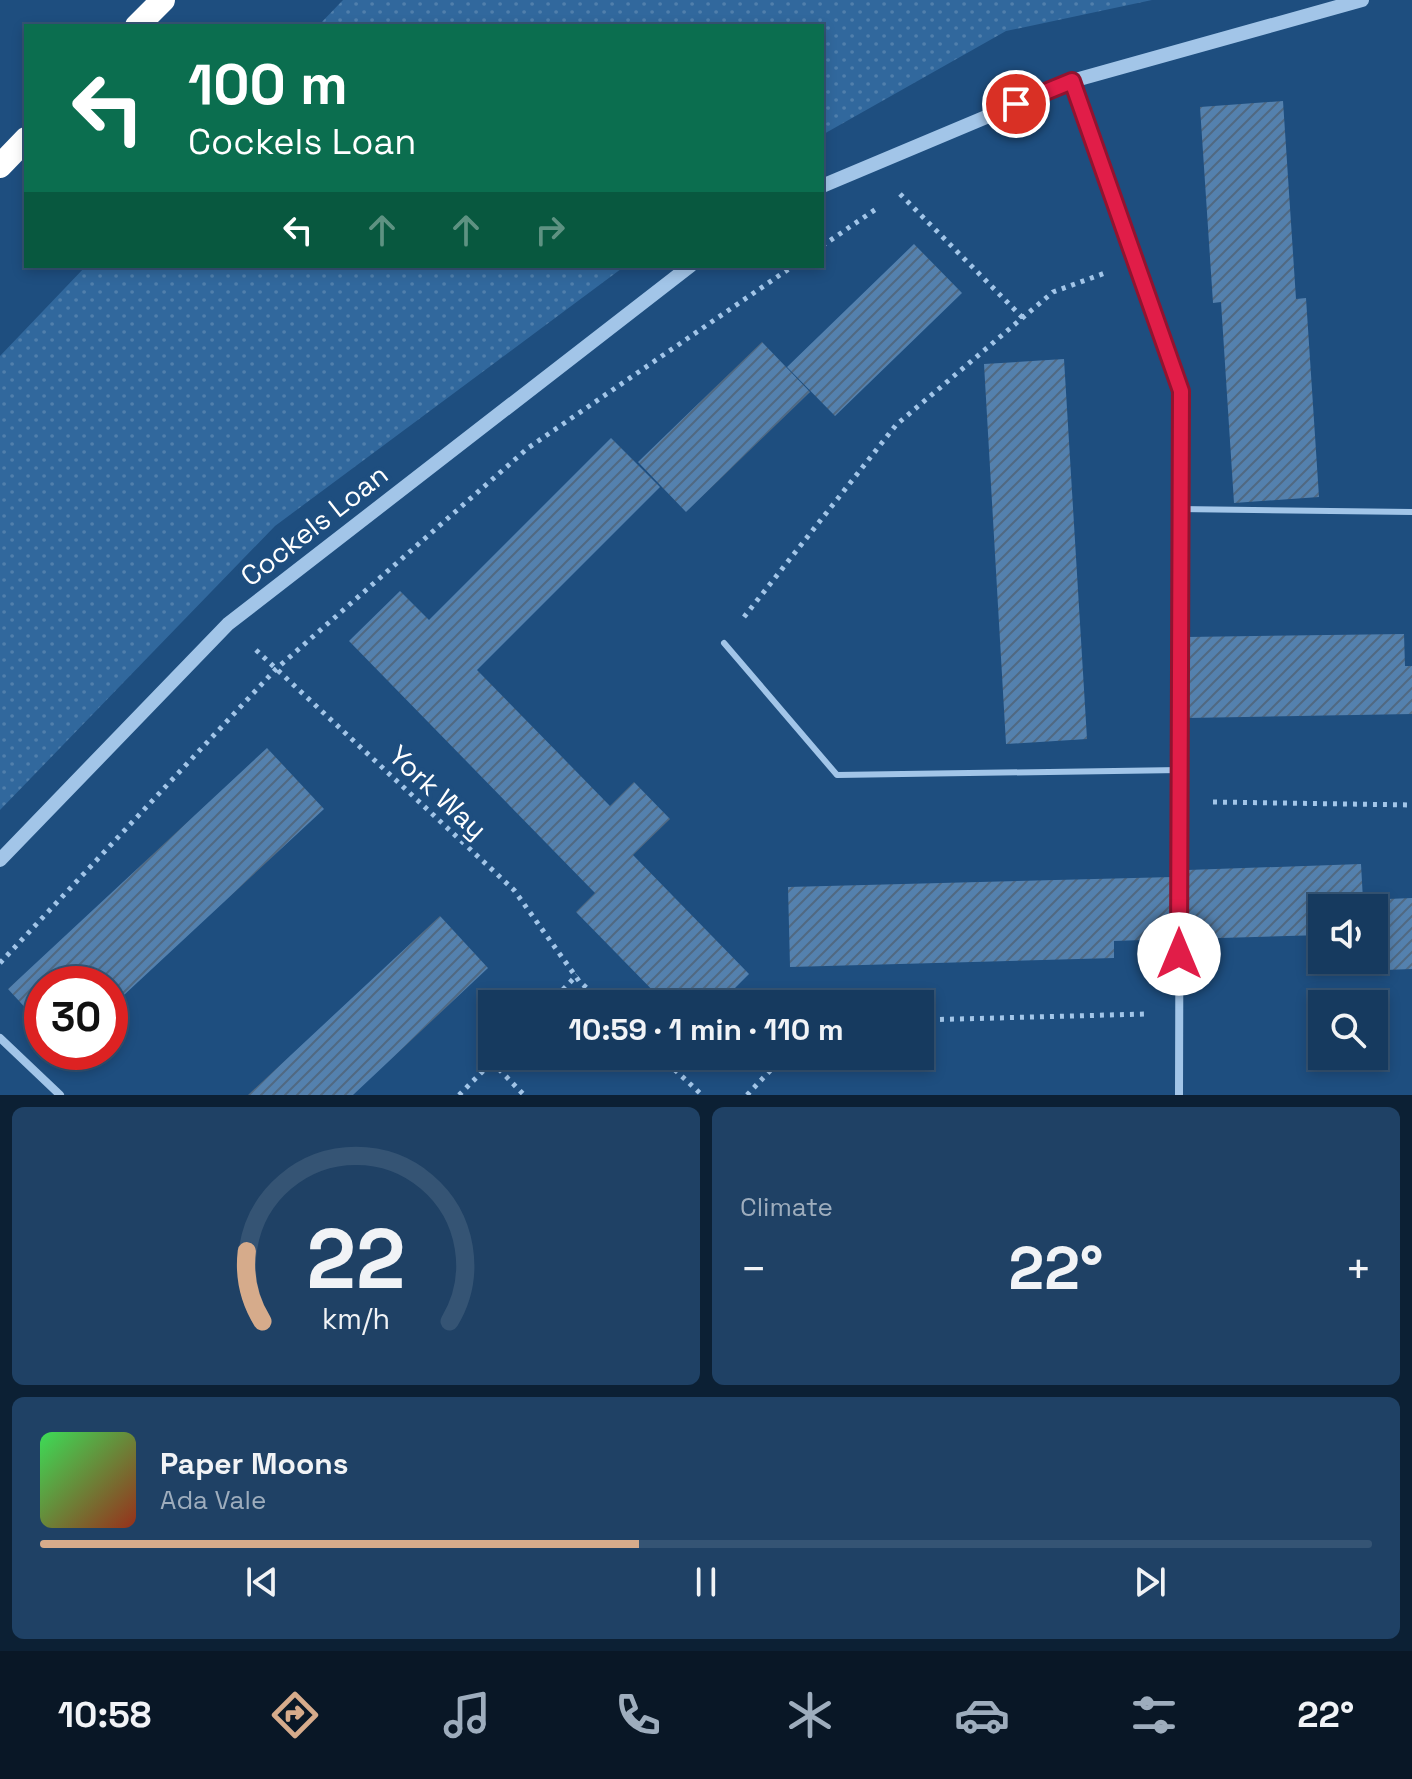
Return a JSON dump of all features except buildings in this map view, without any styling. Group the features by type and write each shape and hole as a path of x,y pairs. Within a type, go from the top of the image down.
{"highway":[{"path":"139,24 163,0"},
{"path":"0,166 24,141"}],"street":[{"path":"824,185 1072,81 1362,0"},
{"path":"1072,81 1181,391 1179,1095"},
{"name":"Cockels Loan","path":"0,860 228,624 687,268"},
{"path":"0,1038 60,1095"}],"lane":[{"path":"1179,509 1412,512"},
{"path":"724,643 837,775 1180,770"}],"path":[{"path":"899,193 1023,318"},
{"path":"724,643 896,425 1053,292 1135,261"},
{"path":"0,963 276,669 528,448 790,268"},
{"name":"York Way","path":"228,624 514,890 591,990"},
{"path":"1180,802 1412,805"},
{"path":"563,990 577,975"},
{"path":"934,1020 1179,1014"},
{"path":"459,1095 484,1070"},
{"path":"500,1070 524,1095"},
{"path":"675,1070 702,1095"},
{"path":"747,1095 771,1070"}],"shaded area":[{"path":"343,0 1152,0 1006,31 824,134 824,24 320,24"},
{"path":"84,268 622,268 275,526 0,810 0,356"}],"route":[{"path":"1016,104 1072,81 1181,391 1179,954"}]}
